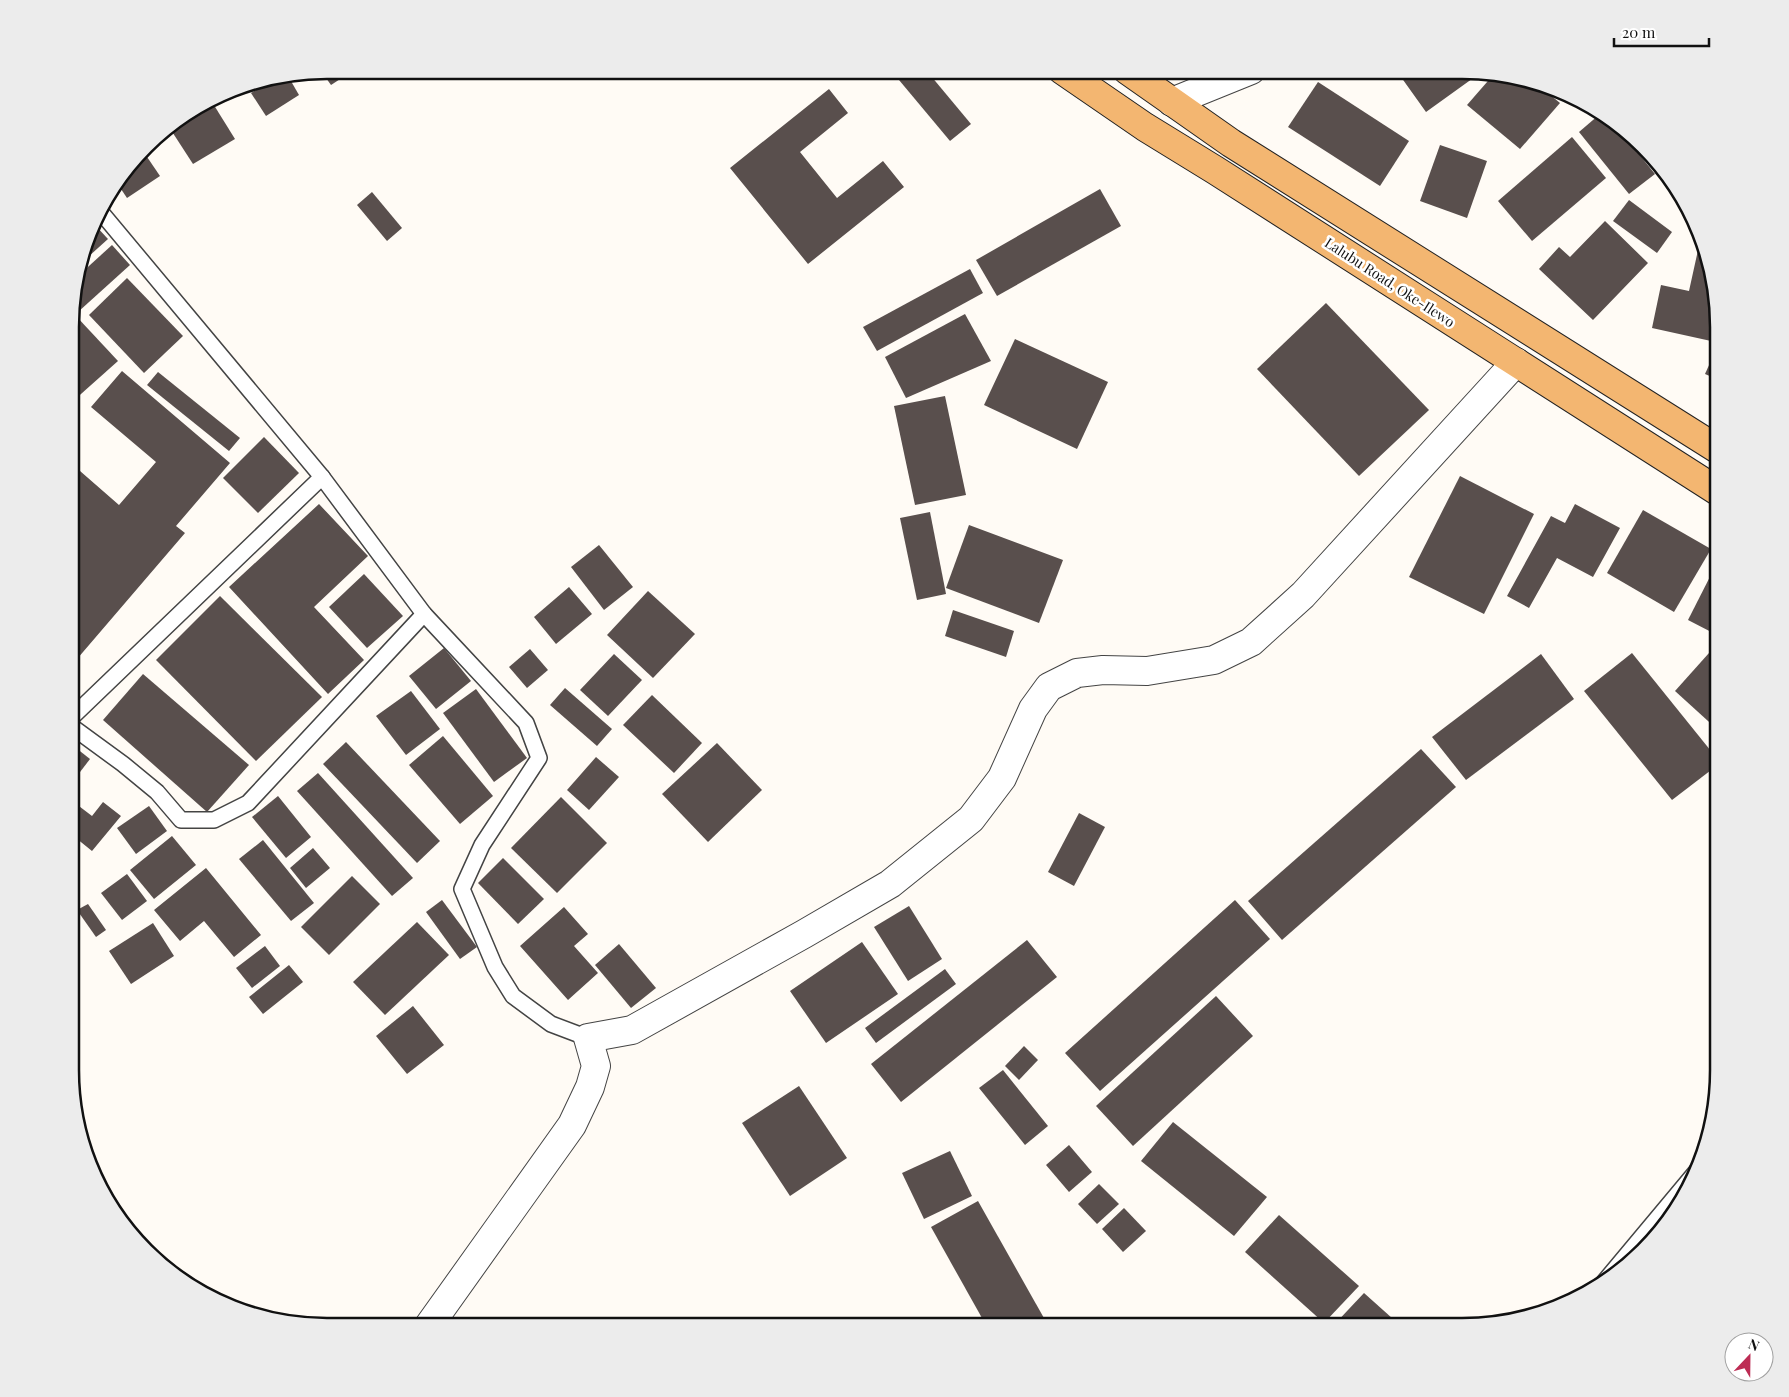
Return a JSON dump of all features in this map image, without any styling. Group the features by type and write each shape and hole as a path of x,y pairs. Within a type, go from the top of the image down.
{"main road":[{"name":"Lalubu Road, Oke-Ilewo","path":"1075,79 1145,127 1216,170 1710,486"},
{"path":"1140,79 1231,143 1710,444"}],"street":[{"path":"1172,102 1229,79"},
{"path":"434,1318 572,1125 590,1087 596,1066 588,1038 632,1030 890,884 971,819 1002,778 1033,709 1049,687 1077,673 1103,670 1147,671 1214,660 1251,642 1303,595 1516,362"}],"lane":[{"path":"104,216 322,477 424,614 526,723 539,758 482,845 462,889 495,967 513,996 551,1024 588,1038"},
{"path":"79,710 322,477"},
{"path":"79,732 157,792 181,820 214,820 248,803 424,614"},
{"path":"1623,1259 1675,1196"}],"building":[{"path":"327,79 340,79 331,85"},
{"path":"898,79 934,79 971,124 950,141"},
{"path":"1402,79 1472,79 1426,112"},
{"path":"1489,80 1527,87 1551,96 1560,103 1520,149 1467,105"},
{"path":"291,82 299,95 266,116 251,93 262,87"},
{"path":"1318,82 1409,141 1380,186 1288,127"},
{"path":"829,89 848,113 800,152 837,198 883,161 904,187 808,264 730,168"},
{"path":"214,106 235,139 193,164 173,133"},
{"path":"1595,118 1632,145 1655,174 1629,194 1579,132"},
{"path":"1572,137 1606,178 1532,241 1498,201"},
{"path":"1440,145 1487,161 1467,218 1420,201"},
{"path":"146,156 160,176 127,198 121,189"},
{"path":"1100,189 1121,226 997,296 976,260"},
{"path":"372,192 402,228 387,241 357,205"},
{"path":"1629,200 1672,232 1657,253 1613,221"},
{"path":"1605,221 1648,263 1593,320 1539,269 1559,247 1570,257"},
{"path":"99,229 108,239 89,256"},
{"path":"112,245 130,265 79,311 86,269"},
{"path":"1698,250 1708,294 1710,341 1652,328 1661,285 1689,291"},
{"path":"970,269 983,293 877,351 863,327"},
{"path":"127,278 183,336 144,373 89,315"},
{"path":"1326,303 1429,410 1359,476 1257,369"},
{"path":"965,314 991,361 906,398 885,357"},
{"path":"79,319 118,361 79,396"},
{"path":"1015,339 1108,382 1077,449 984,405"},
{"path":"1710,363 1710,376 1705,374"},
{"path":"122,371 230,463 176,526 185,533 79,657 79,470 119,505 156,462 91,407"},
{"path":"158,372 240,438 229,451 147,385"},
{"path":"945,396 966,495 915,505 894,406"},
{"path":"264,437 299,473 258,513 223,478"},
{"path":"1460,476 1534,514 1484,614 1409,577"},
{"path":"319,504 368,556 314,607 364,660 328,694 229,587"},
{"path":"1575,504 1620,528 1593,577 1557,558 1529,608 1507,596 1551,516 1565,523"},
{"path":"1643,510 1710,548 1674,612 1607,573"},
{"path":"930,512 946,594 917,600 900,518"},
{"path":"969,525 1063,560 1039,623 946,588"},
{"path":"599,545 633,587 604,610 571,567"},
{"path":"364,574 403,616 367,648 329,607"},
{"path":"1710,577 1710,631 1688,620"},
{"path":"569,587 592,614 556,644 534,617"},
{"path":"648,591 695,634 653,678 607,635"},
{"path":"220,596 322,697 256,761 156,660"},
{"path":"953,610 1014,631 1006,657 945,636"},
{"path":"444,648 471,681 436,709 409,676"},
{"path":"530,649 548,670 527,688 509,667"},
{"path":"1632,653 1710,750 1710,771 1672,800 1584,691"},
{"path":"1709,653 1710,654 1710,723 1675,691"},
{"path":"614,654 642,680 608,716 580,690"},
{"path":"1541,654 1574,699 1466,780 1432,737"},
{"path":"143,674 249,765 207,812 103,720"},
{"path":"565,688 612,729 597,746 550,705"},
{"path":"476,689 527,758 494,782 443,713"},
{"path":"411,691 440,729 406,755 376,716"},
{"path":"652,695 702,743 674,773 623,725"},
{"path":"443,736 493,796 460,824 409,765"},
{"path":"346,742 440,841 417,863 323,764"},
{"path":"717,743 762,790 708,842 662,794"},
{"path":"1421,749 1456,787 1282,940 1248,901"},
{"path":"79,750 90,759 79,773"},
{"path":"596,757 619,777 589,810 567,790"},
{"path":"318,773 413,878 392,896 297,791"},
{"path":"278,796 311,837 286,858 252,817"},
{"path":"561,797 607,843 557,893 511,848"},
{"path":"103,802 121,816 92,851 79,840 79,806 92,816"},
{"path":"149,806 167,831 136,854 117,828"},
{"path":"1079,813 1105,827 1074,886 1048,872"},
{"path":"172,836 196,865 154,899 130,870"},
{"path":"263,840 314,903 291,921 239,859"},
{"path":"313,848 330,868 306,888 290,868"},
{"path":"503,858 544,899 518,924 478,883"},
{"path":"206,868 261,935 234,957 204,921 180,941 154,910"},
{"path":"127,874 147,901 122,920 101,893"},
{"path":"352,876 380,904 329,955 301,927"},
{"path":"442,900 477,947 460,959 426,912"},
{"path":"1235,900 1270,939 1100,1091 1065,1053"},
{"path":"88,904 106,930 96,937 79,913 79,909"},
{"path":"909,906 942,959 908,981 874,927"},
{"path":"564,907 588,934 574,946 598,973 568,1000 520,946"},
{"path":"417,922 449,955 385,1015 353,982"},
{"path":"153,923 174,956 131,984 109,951"},
{"path":"1027,940 1057,977 901,1102 871,1064"},
{"path":"862,942 898,994 826,1043 790,991"},
{"path":"619,944 656,988 631,1008 595,965"},
{"path":"265,946 280,966 252,988 236,968"},
{"path":"289,965 303,982 263,1014 249,997"},
{"path":"945,969 956,984 876,1043 865,1028"},
{"path":"1216,996 1253,1036 1133,1146 1096,1106"},
{"path":"413,1006 444,1045 407,1074 376,1036"},
{"path":"1024,1046 1038,1060 1019,1080 1005,1066"},
{"path":"1003,1070 1048,1126 1025,1145 979,1088"},
{"path":"799,1086 847,1158 790,1196 742,1123"},
{"path":"1173,1122 1267,1197 1234,1236 1141,1161"},
{"path":"1069,1145 1092,1172 1069,1192 1046,1165"},
{"path":"950,1151 972,1196 924,1219 902,1173"},
{"path":"1099,1184 1119,1204 1097,1224 1078,1204"},
{"path":"978,1201 1044,1318 982,1318 931,1227"},
{"path":"1124,1208 1146,1231 1123,1252 1102,1229"},
{"path":"1279,1215 1359,1286 1329,1318 1318,1318 1245,1252"},
{"path":"1364,1293 1392,1318 1340,1318"}]}
